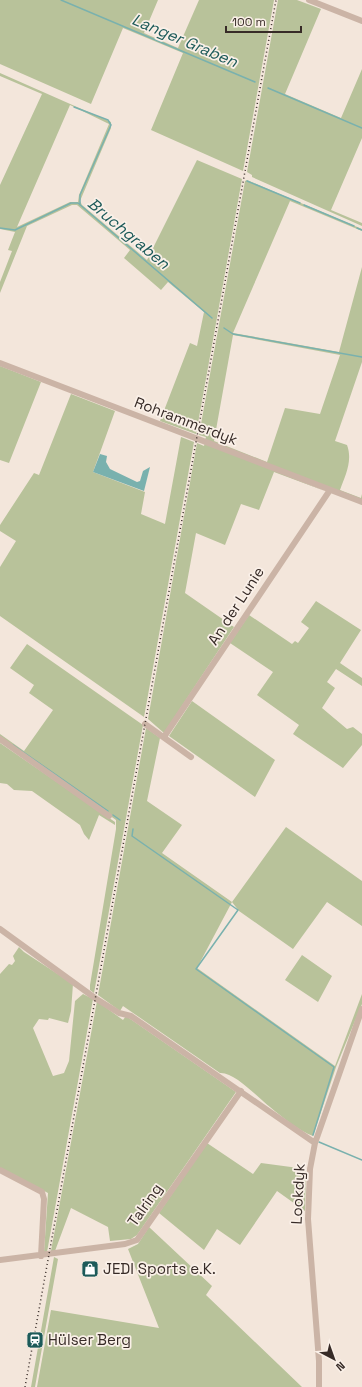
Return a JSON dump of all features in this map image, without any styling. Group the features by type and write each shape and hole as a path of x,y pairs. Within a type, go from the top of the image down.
{"street":[{"path":"309,0 362,21"},
{"name":"Rohrammerdyk","path":"0,363 362,502"},
{"name":"An der Lunie","path":"164,737 330,490"},
{"path":"145,724 191,757"},
{"path":"0,739 109,816"},
{"path":"0,929 95,998 119,1013 131,1016 315,1143"},
{"name":"Lookdyk","path":"320,1387 308,1219 310,1170 315,1143 362,1010"},
{"name":"Talring","path":"0,1260 41,1256 125,1244 137,1240 241,1091"},
{"path":"0,1170 42,1192 44,1199 41,1256"}],"green space":[{"path":"0,0 158,0 144,33 178,48 199,0 274,0 243,171 151,130 183,53 123,28 91,104 0,64"},
{"path":"278,0 297,0 321,9 285,94 341,118 362,69 362,138 331,210 362,223 362,226 252,177 252,175 247,172"},
{"path":"0,73 111,122 111,128 80,201 82,205 147,260 197,160 242,179 196,434 160,421 190,343 197,346 204,312 168,282 161,290 124,258 130,250 77,205 72,205 27,226 0,293 0,282 12,251 8,250 15,232 0,229 0,185 42,94 0,76","holes":["70,105 109,124 79,195 78,202 70,202 17,227"]},
{"path":"247,180 362,229 362,231 290,201 233,333 339,352 362,267 362,362 335,441 347,445 349,451 348,468 340,490 361,498 362,494 362,501 205,440 206,437 199,435 245,181","holes":["233,335 340,355 320,414 285,408 267,462 214,441"]},
{"path":"0,366 41,382 9,463 0,460"},
{"path":"71,394 115,411 93,472 145,492 141,514 165,524 181,437 194,442 144,717 0,616 0,567 16,541 0,531 0,525 34,473 39,475"},
{"path":"205,442 325,491 274,472 259,510 241,504 225,545 196,533 185,593 234,627 164,733 148,719 197,443 204,446"},
{"path":"316,601 361,630 340,663 362,678 362,686 336,669 327,682 335,688 322,708 347,729 353,727 362,734 362,745 343,768 293,734 299,725 257,695 273,672 230,643 249,615 292,644 295,641 298,643 309,628 301,622"},
{"path":"27,644 143,725 94,993 90,990 90,985 116,829 116,820 0,737 0,734 24,751 53,710 29,693 34,685 10,668"},
{"path":"192,701 275,760 255,797 169,736"},
{"path":"146,728 160,738 147,801 182,825 162,853 232,902 197,968 335,1066 362,994 362,1004 336,1067 313,1136 302,1131 285,1119 239,1081 226,1074 220,1073 123,1006 120,1011 98,995"},
{"path":"0,743 115,822 115,825 99,815 89,840 84,834 80,825 32,791 14,790 7,784 0,783"},
{"path":"286,827 362,881 362,926 327,902 293,949 239,911 232,902"},
{"path":"19,947 24,952 73,984 71,1011 68,1023 49,1018 48,1020 39,1019 33,1028 53,1076 64,1073 69,1061 75,1001 83,994 93,999 47,1252 44,1252 48,1193 0,1168 0,974 9,964 12,965 15,961 13,956"},
{"path":"302,955 332,976 318,1002 285,980"},
{"path":"97,1001 123,1020 126,1016 236,1092 137,1235 131,1239 110,1241 108,1227 71,1208 55,1251 51,1251"},
{"path":"207,1143 253,1174 261,1163 306,1169 305,1211 277,1191 240,1245 217,1229 204,1250 159,1213"},
{"path":"149,1227 212,1286 206,1295 302,1387 37,1387 51,1310 159,1328 128,1249 138,1244"},
{"path":"54,1257 58,1259 35,1387 31,1387"}],"water":[{"path":"100,454 107,456 106,462 110,469 137,482 140,481 143,471 150,467 144,491 93,472"}],"waterway":[{"name":"Langer Graben","path":"61,0 255,82"},
{"name":"Langer Graben","path":"268,88 362,128"},
{"path":"74,107 108,120 111,125 80,195 80,205"},
{"path":"247,181 300,203"},
{"name":"Bruchgraben","path":"0,228 15,230 71,203 78,203 212,318"},
{"path":"304,205 354,226"},
{"path":"357,228 362,230"},
{"name":"Bruchgraben","path":"224,328 233,334 362,357"},
{"path":"13,745 108,811"},
{"path":"113,815 120,820"},
{"path":"133,829 132,836 238,910 196,969 334,1067 313,1135"},
{"path":"319,1142 362,1160"}],"railway":[{"path":"25,1387 276,0"}],"place":[{"name":"JEDI Sports e.K.","path":"90,1269"},
{"name":"Hülser Berg","path":"35,1340"}]}
